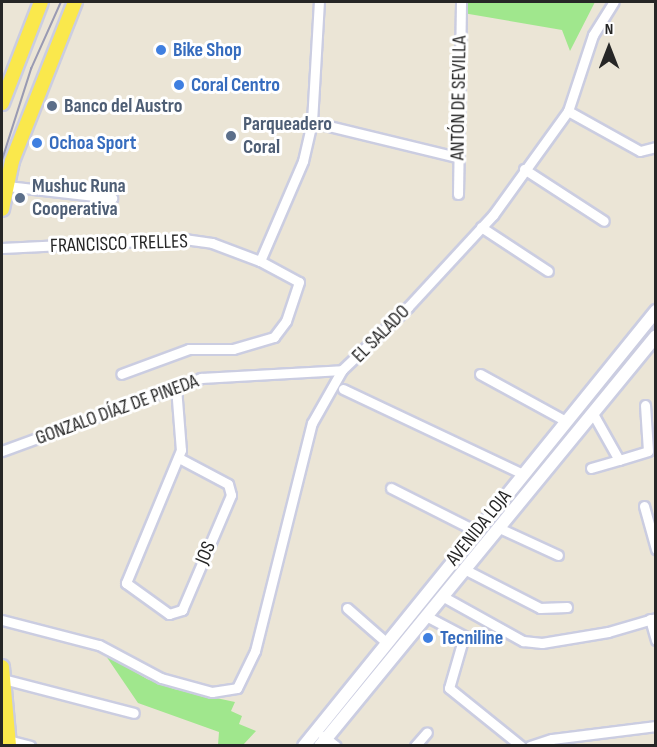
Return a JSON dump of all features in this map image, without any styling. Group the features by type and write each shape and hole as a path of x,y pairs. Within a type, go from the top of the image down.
{"main road":[{"path":"2,103 40,2"},
{"path":"2,209 6,186 39,85 75,2"},
{"name":"AVENIDA LOJA","path":"325,740 387,643 564,420 656,311"},
{"name":"AVENIDA LOJA","path":"304,746 325,740 497,527 656,336"},
{"path":"2,673 9,743"}],"street":[{"path":"260,261 303,161 312,122 319,2"},
{"name":"ANTÓN DE SEVILLA","path":"458,194 460,2"},
{"name":"EL SALADO","path":"2,620 92,642 161,678 212,692 237,688 255,651 310,430 342,370 408,307 481,227 568,111 593,34 614,2"},
{"path":"568,111 640,151 656,147"},
{"path":"312,122 457,158"},
{"path":"524,169 604,221"},
{"path":"6,186 112,198"},
{"path":"481,227 548,271"},
{"name":"FRANCISCO TRELLES","path":"2,248 184,239 212,243 260,261 299,282 290,312 274,338 233,349 189,349 121,374"},
{"name":"GONZALO DÍAZ DE PINEDA","path":"2,451 201,378 342,370"},
{"path":"480,374 564,420"},
{"path":"176,387 179,458"},
{"path":"343,389 523,474"},
{"path":"591,468 648,451 645,405"},
{"path":"592,412 619,460"},
{"name":"JOS","path":"179,458 228,484 231,495 182,610 168,614 128,588 126,578 179,458"},
{"path":"391,488 476,531"},
{"path":"644,506 656,549"},
{"path":"497,527 558,555"},
{"path":"464,569 540,608 567,607"},
{"path":"442,596 523,640 542,643 608,632 653,619 656,640"},
{"path":"347,608 387,643"},
{"path":"426,616 464,636 450,688 520,746"},
{"path":"2,673 134,713"},
{"path":"530,746 656,726"},
{"path":"415,746 427,732"},
{"path":"9,743 30,746"}],"green space":[{"path":"470,2 595,2 570,51 562,30 463,13 463,4"},
{"path":"104,653 147,679 174,689 235,702 231,711 242,716 239,724 256,731 243,745 218,745 219,732 138,703"}],"tram line":[{"path":"2,160 31,69 61,2"}],"place":[{"name":"Bike Shop","path":"161,50"},
{"name":"Coral Centro","path":"179,85"},
{"name":"Banco del Austro","path":"52,106"},
{"name":"Parqueadero Coral","path":"231,136"},
{"name":"Ochoa Sport","path":"37,143"},
{"name":"Mushuc Runa Cooperativa","path":"20,198"},
{"name":"Tecniline","path":"428,638"}]}
